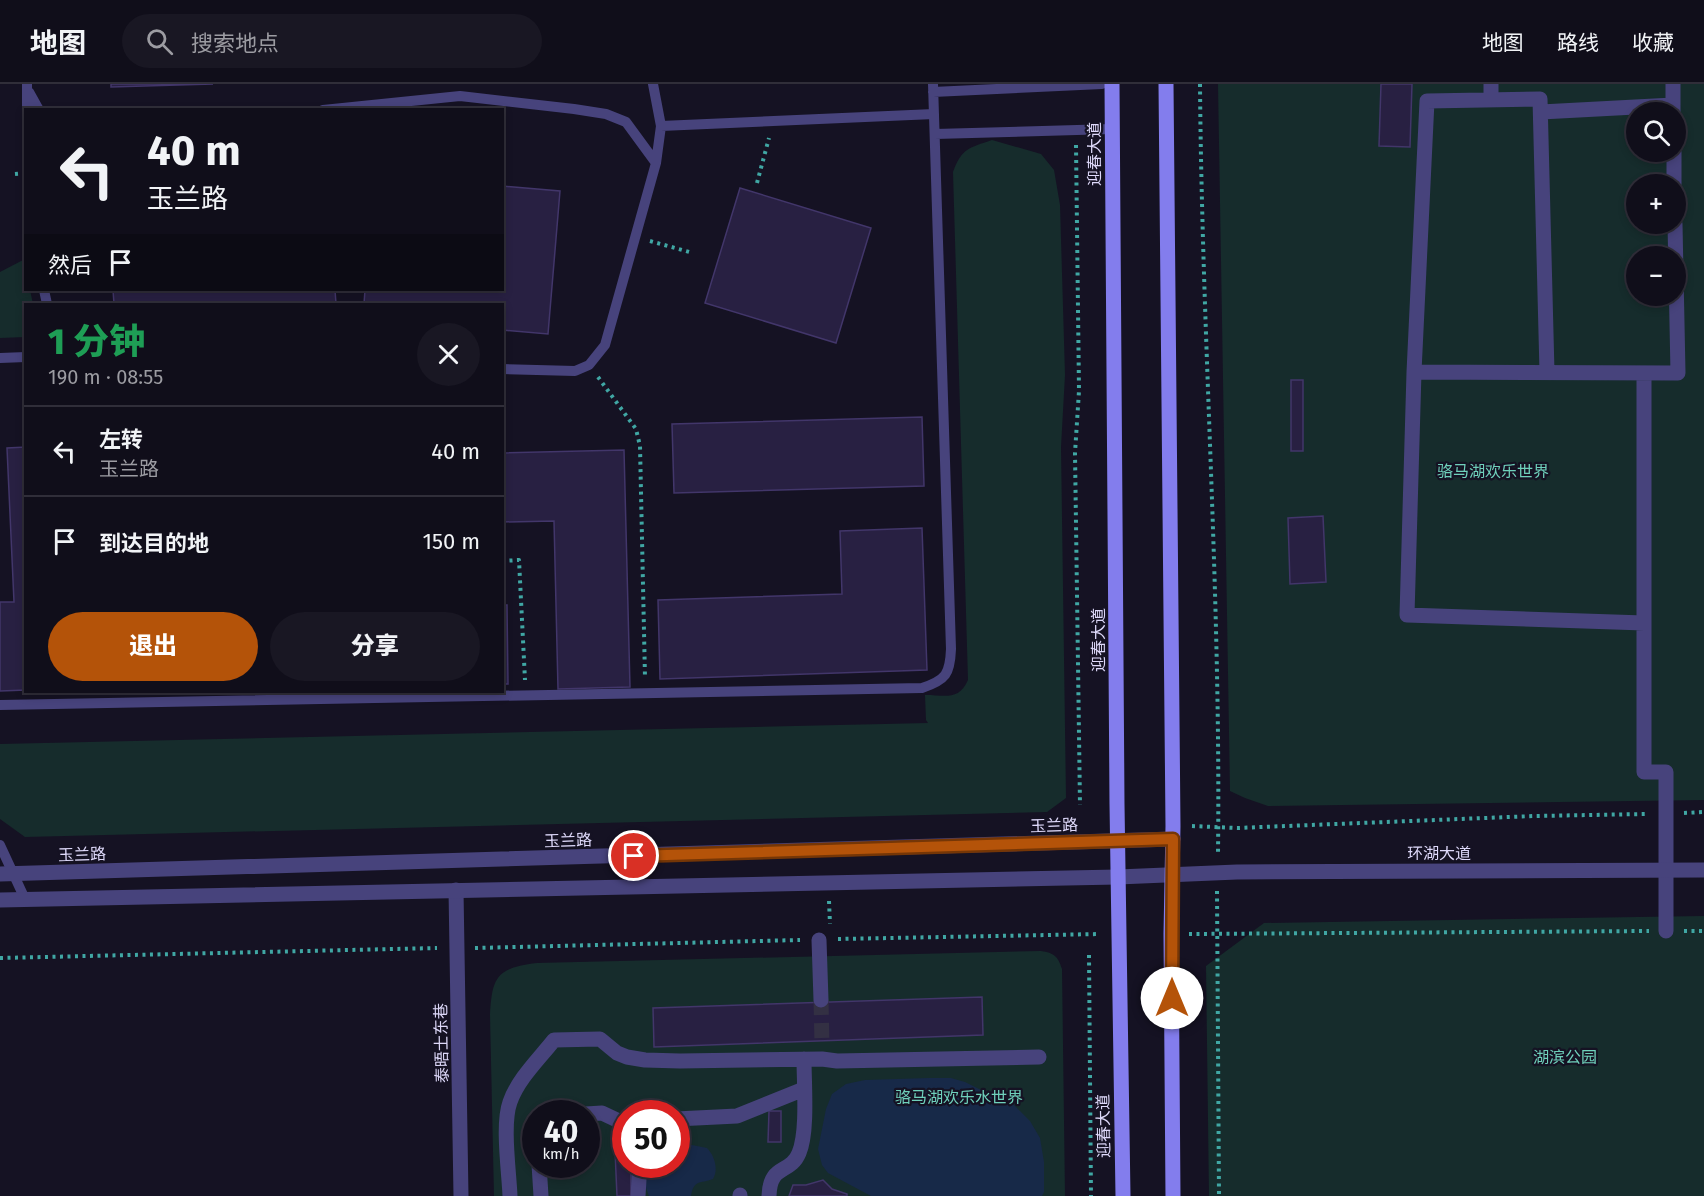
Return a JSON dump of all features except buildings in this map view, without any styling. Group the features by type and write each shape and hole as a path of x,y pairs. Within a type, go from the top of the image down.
{"main road":[{"name":"迎春大道","path":"1112,84 1118,934 1123,1196"},
{"path":"1166,84 1173,832 1173,1196"}],"street":[{"path":"1491,84 1491,100"},
{"path":"1673,84 1673,102"},
{"path":"1547,372 1540,99 1427,101 1414,372 1407,615 1644,623"},
{"path":"1541,112 1626,110"},
{"path":"1414,372 1678,373 1675,234"},
{"path":"1644,373 1644,772 1666,772 1666,931"},
{"name":"玉兰路","path":"7,874 1118,840 1173,832"},
{"name":"环湖大道","path":"1173,875 1704,870"},
{"path":"0,900 1173,875"},
{"name":"泰晤士东巷","path":"456,890 461,1196"},
{"path":"820,1000 825,940"},
{"path":"510,1196 507,1131 510,1103 516,1090 554,1040 600,1039 617,1053 627,1057 680,1061 804,1059 822,1052 837,1061 1039,1057"},
{"path":"769,1196 770,1183 777,1172 793,1163 799,1155 803,1141 804,1059"},
{"path":"690,1118 737,1116 804,1089"},
{"path":"540,1178 541,1196"},
{"path":"638,1196 639,1178"}],"lane":[{"path":"504,369 575,371 589,365 605,345 656,164 661,126 653,84"},
{"path":"0,705 922,688 944,678 950,665 951,649 933,88 1102,84"},
{"path":"27,87 27,108"},
{"path":"27,87 38,108"},
{"path":"343,108 460,96 606,114 626,122 656,164"},
{"path":"661,126 934,114"},
{"path":"935,134 1112,129"},
{"path":"0,358 24,357"},
{"path":"0,845 7,874 25,899"}],"path":[{"path":"1200,84 1218,828 1219,1196"},
{"path":"757,183 773,121"},
{"path":"1076,130 1079,391 1075,453 1080,805"},
{"path":"15,174 24,174"},
{"path":"635,237 693,253"},
{"path":"589,365 628,416 636,429 640,446 646,693"},
{"path":"504,561 519,560 526,695"},
{"path":"1173,832 1218,828 1704,812"},
{"path":"825,940 828,882"},
{"path":"1172,934 1704,931"},
{"path":"0,958 1118,934"},
{"path":"1089,955 1091,1196"}],"green space":[{"name":"骆马湖欢乐世界","path":"1218,84 1704,84 1704,800 1268,806 1230,791"},
{"path":"992,140 1041,154 1054,170 1060,205 1065,375 1061,447 1066,798 1047,812 25,837 0,819 0,744 928,723 925,695 956,694 968,680 953,172 963,153"},
{"path":"24,260 24,291 30,291 33,303 24,303 24,337 0,338 0,272"},
{"name":"湖滨公园","path":"1704,916 1704,1196 1209,1196 1206,966 1264,923"},
{"name":"骆马湖欢乐水世界","path":"1041,951 1052,954 1059,961 1062,969 1065,1196 494,1196 491,1002 499,976 505,971 524,965"}],"water":[{"path":"951,1078 987,1093 1003,1095 1030,1121 1040,1138 1044,1162 1042,1196 871,1196 828,1173 822,1165 818,1149 826,1109 832,1094 846,1084 865,1080"},
{"path":"690,1145 707,1148 712,1154 716,1171 713,1179 696,1184 691,1196 649,1196 645,1185 647,1178 690,1178"}],"tunnel":[{"path":"821,1000 822,1045"}],"route":[{"path":"634,856 1173,839 1172,998"}]}
